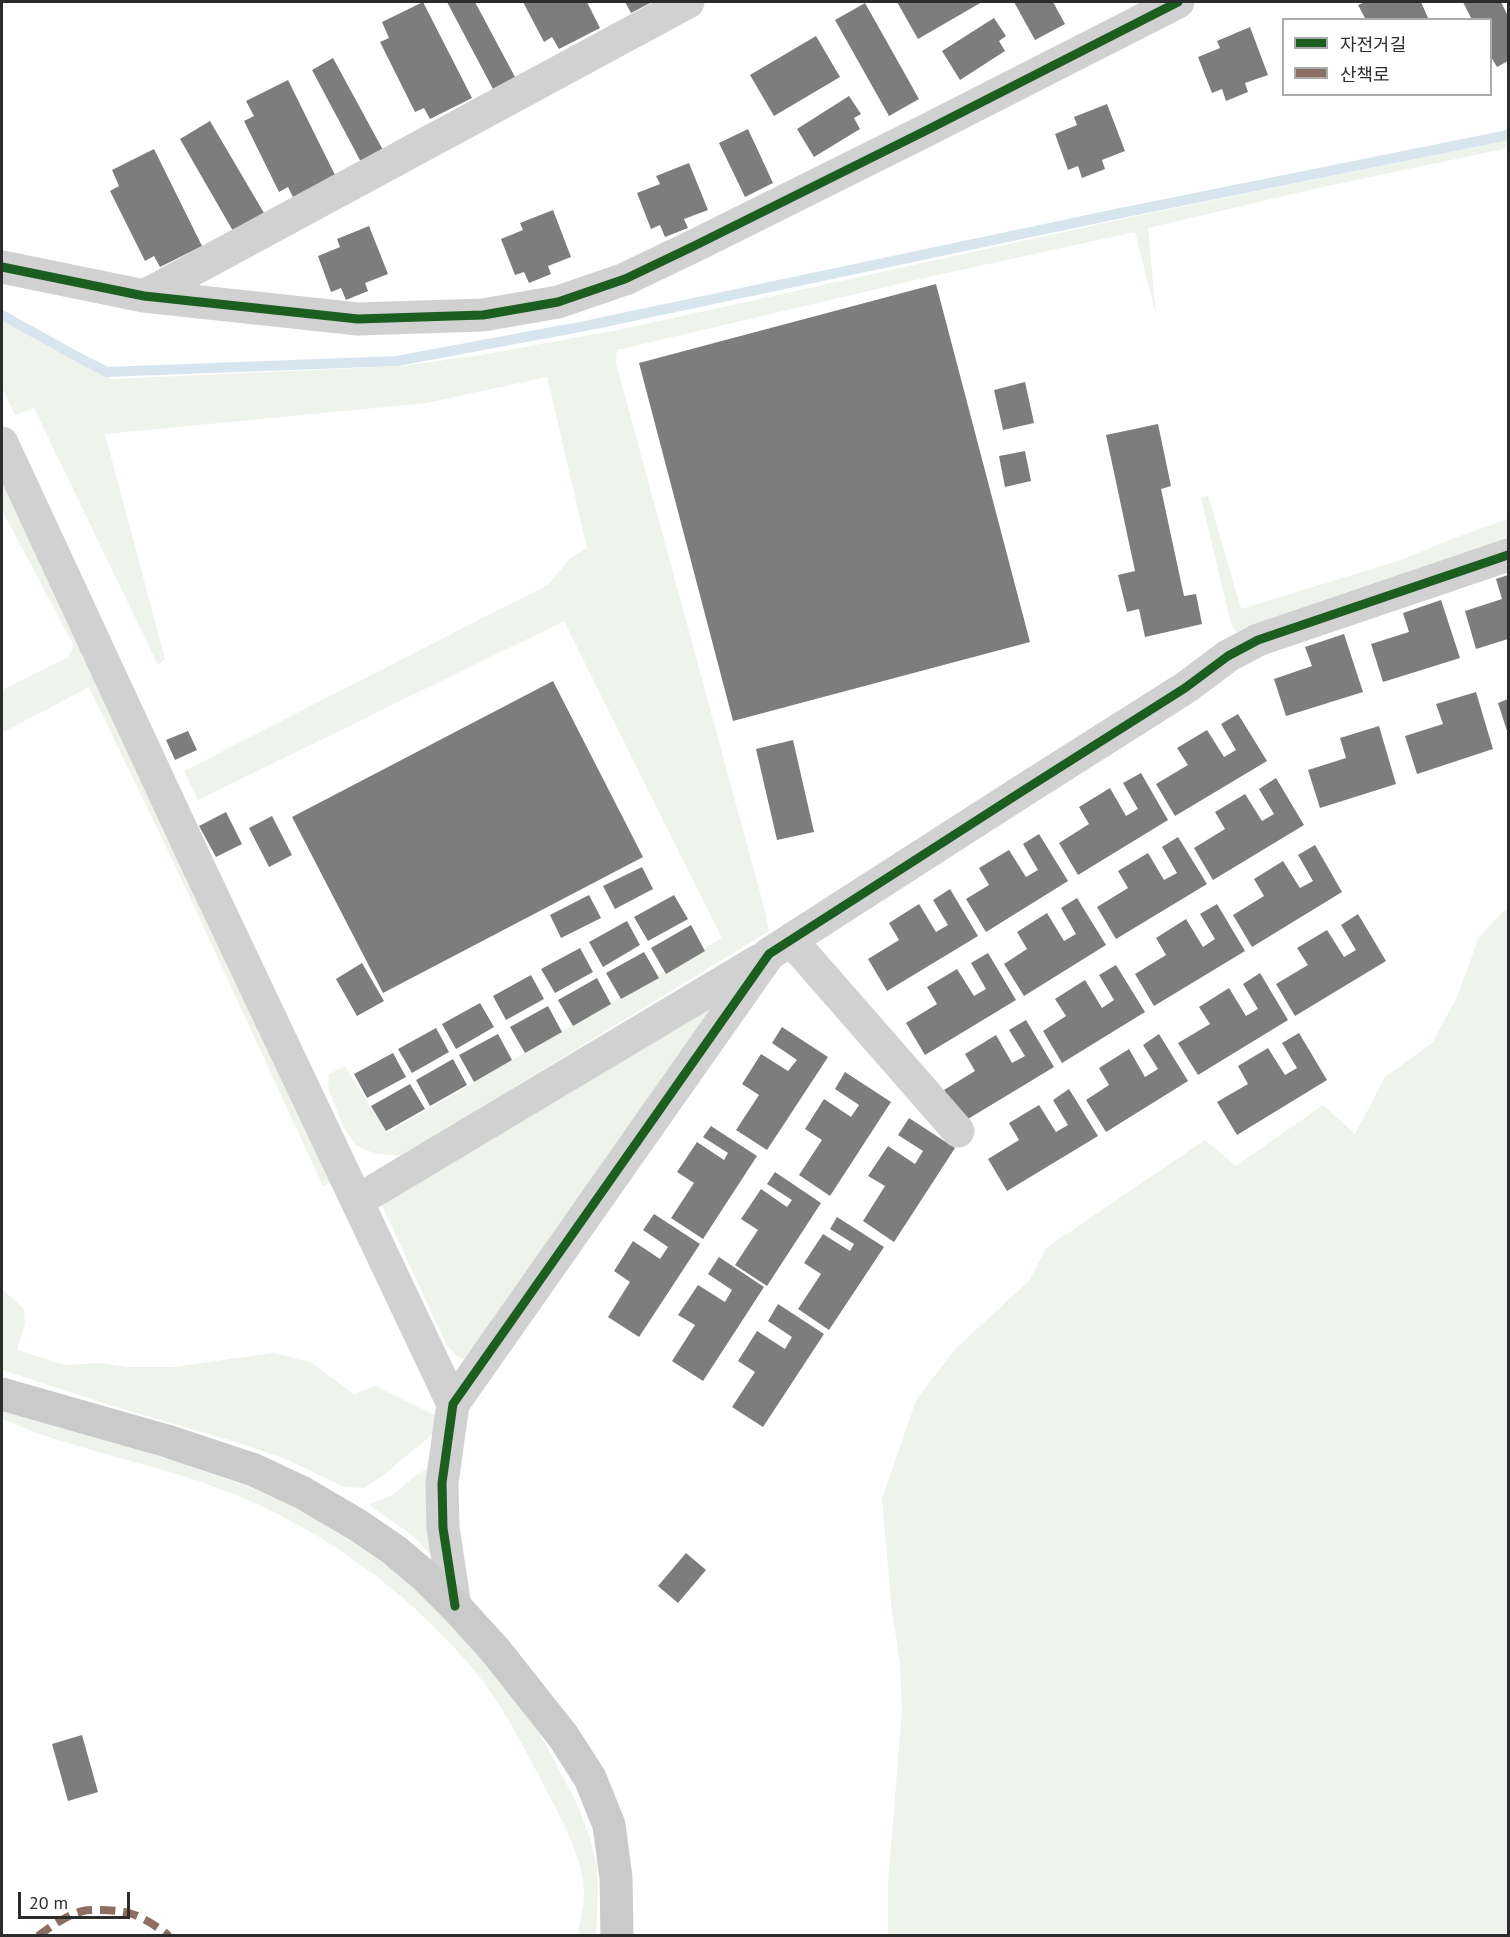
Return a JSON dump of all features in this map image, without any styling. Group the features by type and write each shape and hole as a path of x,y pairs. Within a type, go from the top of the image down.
{"street":[{"path":"144,296 688,2"},
{"path":"2,267 144,296 358,319 483,315 558,302 625,279 694,246 1178,2"},
{"path":"2,443 194,857 453,1404"},
{"path":"357,1201 780,947 1185,688 1228,656 1258,640 1509,555"},
{"path":"780,947 958,1131"},
{"path":"455,1606 443,1528 442,1483 453,1404 780,947"},
{"path":"2,1394 207,1453 254,1470 303,1493 368,1532 425,1576 495,1650 531,1694 563,1736 590,1778 609,1825 616,1878 617,1935"}],"shaded area":[{"path":"1508,140 1508,148 1314,189 1148,228 1156,315 1135,232 924,278 617,350 616,363 769,931 402,1156 373,1153 356,1145 344,1128 328,1088 329,1074 345,1066 387,1133 722,938 564,621 198,800 184,771 549,584 570,558 587,548 547,377 427,403 105,434 165,659 158,665 34,408 15,415 2,387 2,320 89,369 112,379 403,366 481,355 623,329 1132,217"},
{"path":"2,465 335,1180 323,1186 179,874 89,687 2,733 2,690 68,657 74,646 2,510"},
{"path":"1208,495 1241,609 1401,560 1508,519 1508,544 1237,633 1231,624 1201,498"},
{"path":"1508,907 1508,1935 888,1935 888,1882 902,1711 900,1663 892,1612 882,1499 916,1400 956,1348 1029,1281 1046,1248 1205,1140 1236,1166 1323,1105 1355,1134 1385,1077 1432,1043 1457,997 1479,937"},
{"path":"706,1007 713,1012 467,1359 458,1357 447,1346 382,1205"},
{"path":"2,1289 24,1309 25,1324 17,1350 65,1365 101,1363 129,1367 174,1367 273,1353 310,1362 354,1394 375,1386 439,1417 434,1433 364,1488 345,1487 288,1460 242,1444 2,1370"},
{"path":"2,1407 247,1486 308,1515 363,1549 413,1587 488,1660 527,1712 552,1756 578,1806 597,1865 596,1935 578,1935 584,1891 578,1859 565,1826 520,1740 482,1680 448,1640 420,1613 361,1565 296,1523 226,1491 183,1476 74,1445 2,1419"},
{"path":"434,1464 433,1557 413,1536 369,1505 394,1494"}],"building":[{"path":"423,2 472,98 430,119 424,108 415,112 380,42 389,38 382,22"},
{"path":"447,2 475,2 515,77 493,89"},
{"path":"523,2 587,2 600,28 559,49 552,37 544,42"},
{"path":"625,2 652,2 631,13"},
{"path":"897,2 982,2 918,39"},
{"path":"1014,2 1053,2 1065,24 1035,40"},
{"path":"1365,2 1421,2 1428,18 1365,18 1358,5"},
{"path":"1463,2 1501,2 1508,16 1508,61 1497,67 1492,58 1492,18 1471,18"},
{"path":"865,3 919,99 889,116 835,20"},
{"path":"994,18 1006,36 999,41 1005,51 960,80 942,51"},
{"path":"1250,27 1268,75 1245,83 1248,92 1226,101 1222,89 1212,93 1198,57 1220,48 1217,41"},
{"path":"816,36 840,77 774,116 750,75"},
{"path":"333,58 383,150 361,162 312,70"},
{"path":"288,80 336,177 294,199 288,187 279,192 244,121 254,116 246,101"},
{"path":"849,96 861,114 854,118 860,129 814,157 797,129"},
{"path":"1107,104 1125,151 1102,160 1105,169 1082,178 1078,166 1068,170 1055,134 1077,125 1074,117"},
{"path":"210,121 264,213 233,231 180,139"},
{"path":"748,129 773,183 745,197 719,143"},
{"path":"154,149 202,246 160,267 154,256 145,261 110,191 119,186 112,170"},
{"path":"689,163 708,210 684,219 688,228 665,237 660,225 651,229 637,193 660,184 656,176"},
{"path":"553,210 571,257 548,266 551,274 529,283 524,272 515,275 501,239 523,230 520,223"},
{"path":"369,226 388,274 365,283 368,291 346,300 341,288 331,292 318,256 340,247 337,239"},
{"path":"936,284 1030,642 733,721 639,363"},
{"path":"1025,382 1034,423 1003,430 994,390"},
{"path":"1158,424 1171,486 1161,489 1184,596 1196,594 1202,624 1145,637 1139,609 1127,612 1118,575 1135,571 1106,435"},
{"path":"1025,451 1031,481 1005,487 999,456"},
{"path":"1508,575 1508,639 1476,649 1465,611 1502,599 1496,579"},
{"path":"1441,600 1460,658 1383,682 1371,644 1409,632 1403,613"},
{"path":"1344,634 1363,692 1286,716 1274,679 1312,666 1305,647"},
{"path":"553,681 643,857 383,993 292,817"},
{"path":"1476,692 1493,749 1417,774 1405,736 1443,724 1436,704"},
{"path":"1508,699 1508,734 1498,703"},
{"path":"1238,714 1267,761 1175,816 1156,784 1188,765 1177,748 1207,730 1224,757 1236,750 1221,724"},
{"path":"1379,726 1396,784 1320,808 1308,770 1346,758 1340,738"},
{"path":"188,731 197,750 175,760 166,740"},
{"path":"793,740 814,832 777,840 756,749"},
{"path":"1141,773 1168,820 1078,875 1059,843 1089,824 1079,807 1110,788 1126,816 1138,809 1123,783"},
{"path":"1276,778 1304,825 1213,880 1194,848 1225,829 1215,812 1245,794 1262,821 1274,814 1259,789"},
{"path":"226,812 242,844 216,857 199,826"},
{"path":"272,816 292,855 269,867 249,828"},
{"path":"1039,834 1068,881 986,932 966,899 989,885 979,868 1009,850 1026,877 1038,870 1023,844"},
{"path":"1178,837 1207,884 1116,939 1097,907 1128,888 1118,871 1148,853 1164,880 1177,873 1162,847"},
{"path":"1315,845 1342,892 1252,947 1233,915 1264,896 1254,879 1283,861 1300,888 1313,881 1298,855"},
{"path":"642,867 653,889 615,909 603,886"},
{"path":"950,889 978,936 887,991 868,959 899,940 889,923 919,904 936,932 948,925 933,900"},
{"path":"589,895 601,918 561,938 550,915"},
{"path":"674,895 688,919 648,941 634,917"},
{"path":"1077,898 1106,945 1024,996 1004,964 1027,949 1017,932 1047,913 1064,941 1076,934 1061,908"},
{"path":"1217,904 1245,951 1154,1006 1135,974 1166,955 1156,938 1186,919 1203,947 1215,939 1200,914"},
{"path":"1358,914 1386,961 1295,1016 1276,984 1308,965 1297,948 1327,930 1344,957 1356,950 1341,925"},
{"path":"627,921 640,945 603,967 589,942"},
{"path":"691,925 705,951 666,974 651,948"},
{"path":"580,948 593,972 555,993 541,969"},
{"path":"644,952 659,978 621,999 606,973"},
{"path":"988,953 1016,1000 925,1055 906,1023 937,1004 927,987 957,969 974,996 986,989 971,963"},
{"path":"362,963 384,1001 357,1016 336,979"},
{"path":"1116,965 1145,1012 1062,1063 1043,1031 1066,1016 1055,999 1085,980 1102,1008 1114,1000 1099,975"},
{"path":"1260,973 1288,1020 1198,1075 1178,1043 1210,1024 1199,1007 1229,988 1246,1016 1258,1009 1243,984"},
{"path":"531,975 544,999 506,1020 493,996"},
{"path":"597,978 611,1004 573,1026 558,1000"},
{"path":"480,1003 494,1027 456,1049 442,1024"},
{"path":"548,1006 562,1032 525,1053 510,1027"},
{"path":"1026,1020 1054,1067 963,1122 944,1090 975,1071 965,1054 996,1035 1012,1063 1025,1056 1009,1030"},
{"path":"782,1027 828,1057 767,1150 736,1130 759,1095 742,1084 761,1054 788,1071 797,1060 772,1043"},
{"path":"436,1028 449,1052 412,1073 398,1049"},
{"path":"1299,1033 1327,1080 1237,1135 1217,1102 1248,1084 1238,1066 1268,1048 1285,1075 1297,1068 1282,1043"},
{"path":"498,1034 512,1060 474,1082 459,1055"},
{"path":"1159,1034 1188,1081 1106,1132 1086,1100 1109,1085 1099,1068 1129,1049 1145,1077 1158,1069 1143,1045"},
{"path":"393,1053 406,1077 367,1098 354,1074"},
{"path":"453,1059 467,1085 430,1106 416,1080"},
{"path":"845,1072 891,1102 830,1196 799,1175 822,1140 805,1129 824,1099 851,1117 859,1105 835,1089"},
{"path":"410,1084 425,1109 386,1131 371,1106"},
{"path":"1069,1089 1098,1136 1007,1191 988,1159 1019,1140 1009,1123 1039,1105 1056,1132 1068,1125 1053,1100"},
{"path":"909,1118 955,1148 894,1242 863,1221 885,1186 868,1176 888,1146 915,1164 923,1151 898,1135"},
{"path":"711,1126 757,1156 703,1239 671,1218 694,1183 677,1172 697,1142 724,1160 728,1153 703,1137"},
{"path":"775,1172 821,1203 767,1286 735,1265 758,1230 741,1219 761,1189 787,1207 792,1200 767,1184"},
{"path":"654,1214 700,1244 639,1337 608,1317 630,1282 614,1271 633,1241 660,1259 668,1247 643,1230"},
{"path":"837,1217 884,1247 829,1330 798,1309 821,1274 804,1263 823,1234 850,1251 854,1244 830,1229"},
{"path":"719,1257 764,1287 703,1381 672,1361 695,1325 678,1315 698,1285 725,1302 732,1290 708,1274"},
{"path":"778,1304 824,1334 763,1427 732,1407 755,1372 738,1361 757,1331 785,1349 792,1337 768,1321"},
{"path":"686,1553 706,1570 678,1603 658,1586"},
{"path":"82,1735 98,1792 68,1801 52,1744"}],"waterway":[{"path":"2,315 107,372 397,361 585,326 1121,213 1508,135"}],"marked path":[{"path":"38,1936 71,1915 83,1911 99,1910 129,1913 169,1936"}],"cycle path":[{"path":"2,267 144,296 358,319 483,315 558,302 625,279 694,246 1178,2"},
{"path":"455,1606 443,1528 442,1483 453,1404 769,954 1185,688 1228,656 1258,640 1508,555"}]}
